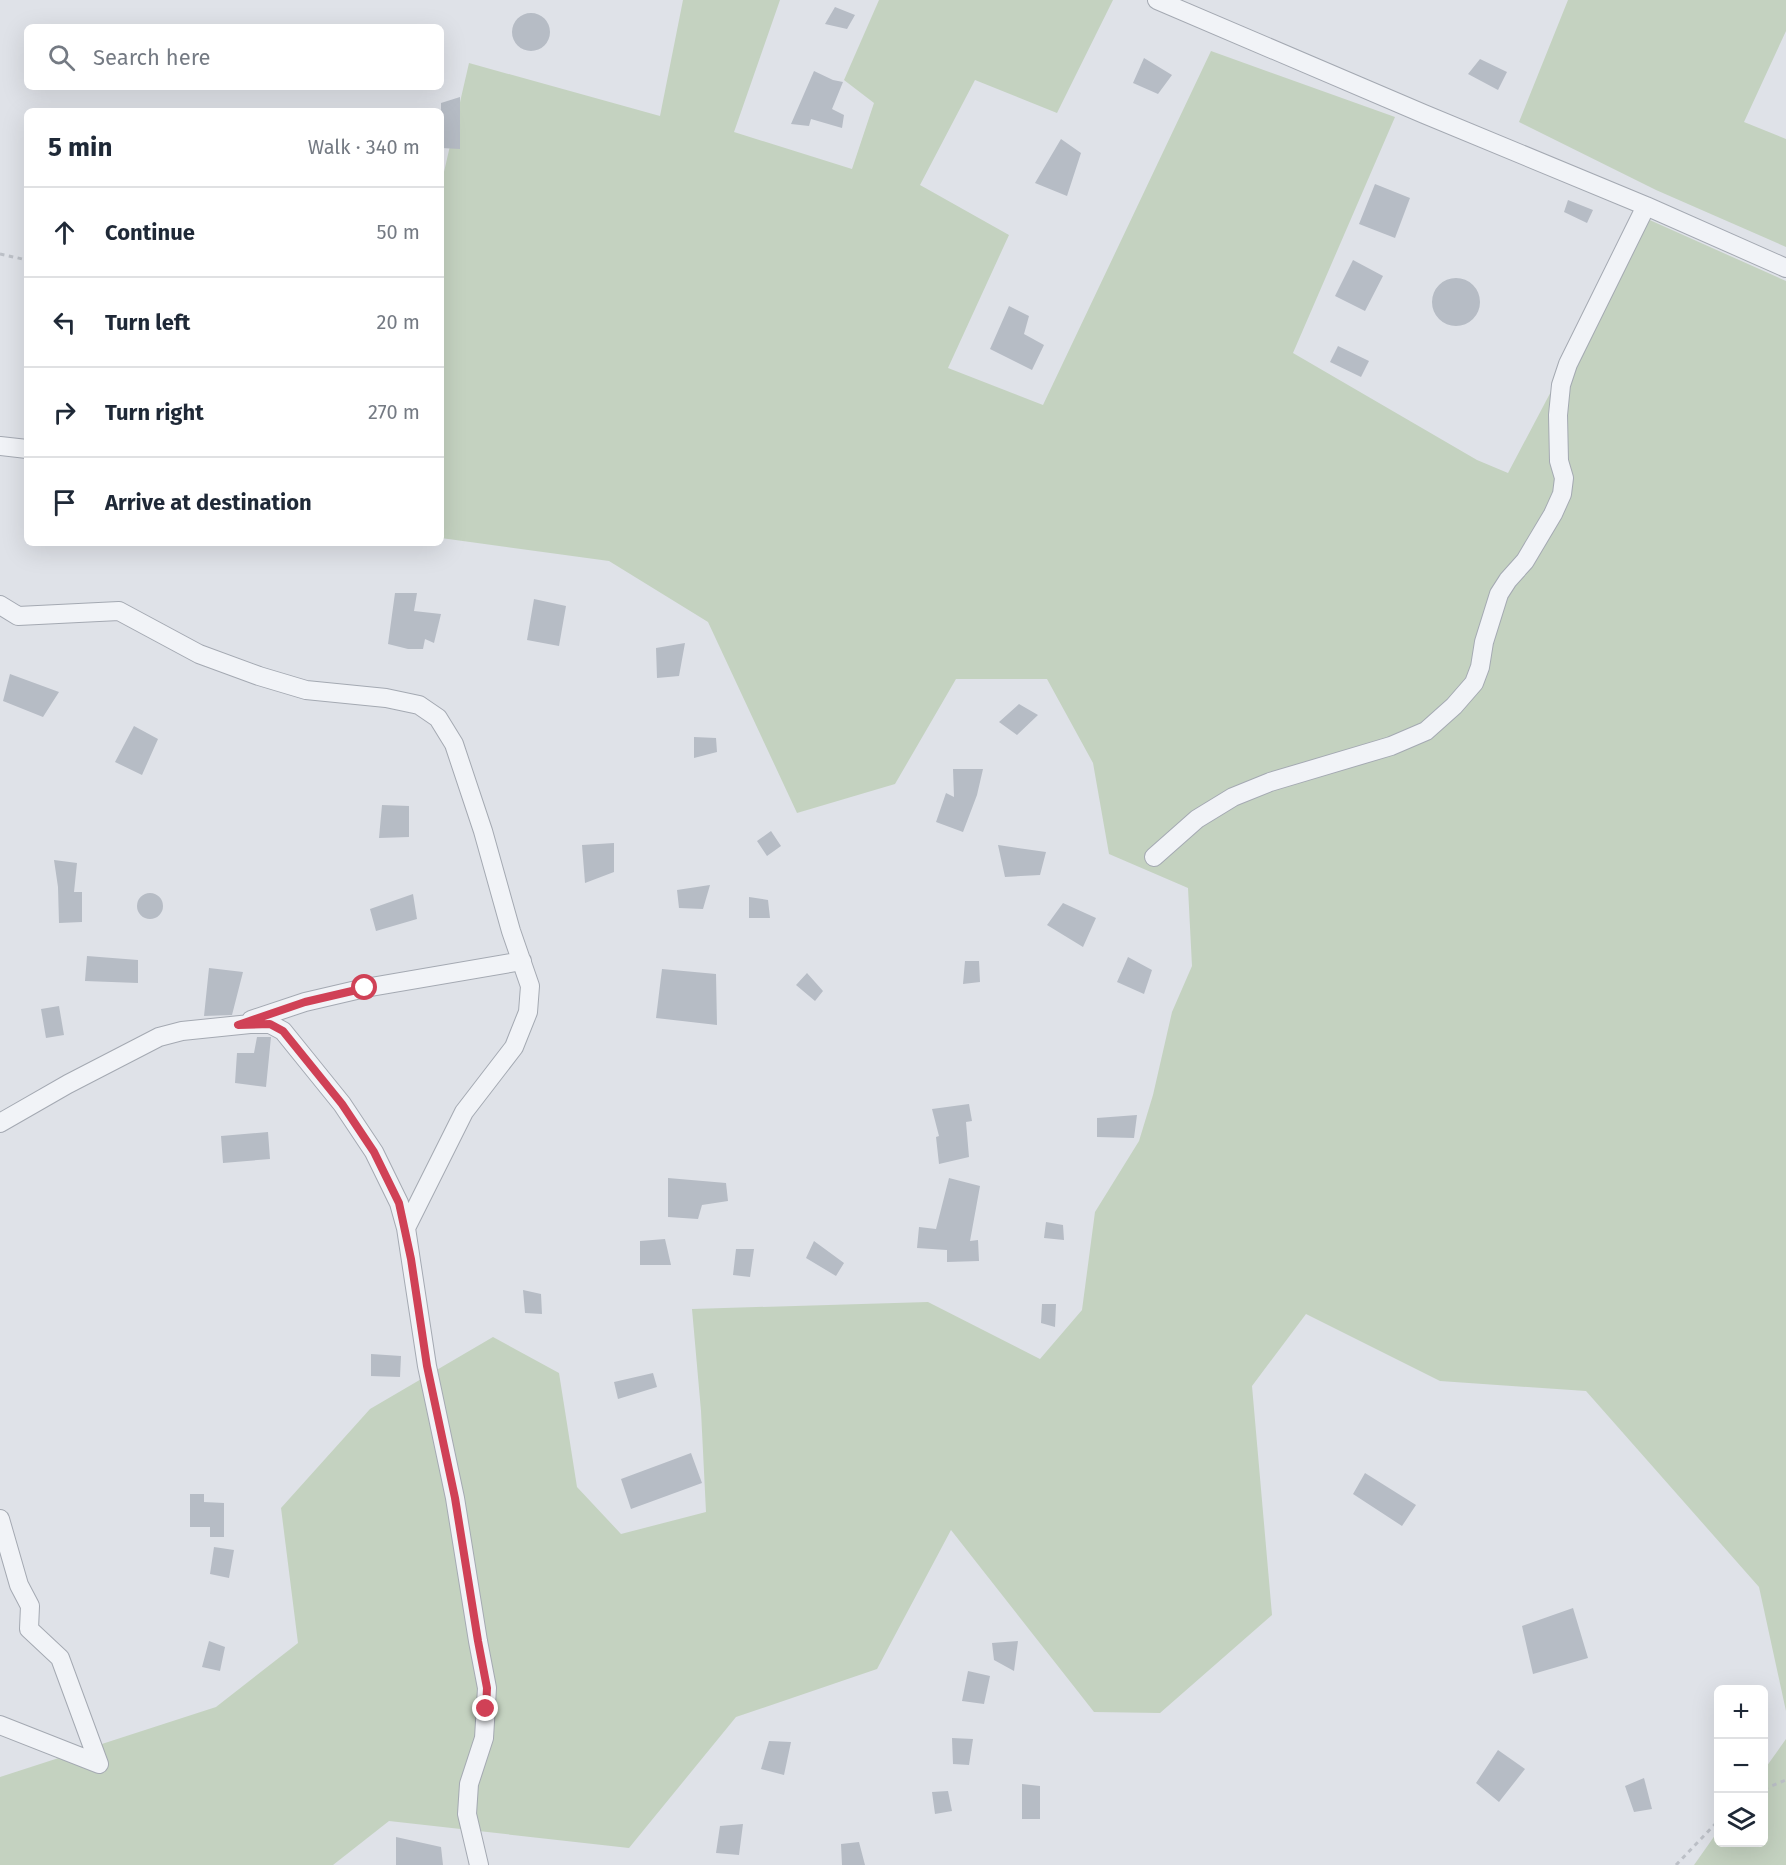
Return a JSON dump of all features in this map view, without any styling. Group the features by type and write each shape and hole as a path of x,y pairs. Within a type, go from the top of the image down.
{"street":[{"path":"1157,0 1646,206 1786,268"},
{"path":"1154,857 1197,819 1233,797 1270,782 1391,746 1426,731 1454,706 1474,683 1498,594 1525,561 1562,494 1564,478 1559,460 1558,415 1560,385 1568,364 1646,206"},
{"path":"0,446 24,449"},
{"path":"0,605 18,616 119,611 199,654 259,676 306,690 386,698 419,705 438,718 454,744 530,986 528,1012 514,1047 464,1112 406,1228"},
{"path":"238,1025 305,1002 365,988 522,962"},
{"path":"0,1123 68,1084 159,1037 182,1031 270,1024 283,1031 342,1104 374,1152 399,1203 406,1228 427,1366 455,1498 487,1688 484,1738 469,1784 467,1814 479,1865"},
{"path":"0,1519 19,1585 30,1606 29,1629 60,1658 99,1764 0,1725"}],"path":[{"path":"0,254 24,259"},
{"path":"1768,1787 1786,1780"},
{"path":"1676,1865 1714,1826"}],"green space":[{"path":"683,0 780,0 734,132 852,169 874,103 844,80 879,0 1113,0 1057,113 975,80 920,185 1009,235 948,368 1043,405 1211,51 1395,117 1293,353 1477,460 1508,473 1643,217 1786,281 1786,1711 1759,1587 1586,1391 1440,1381 1306,1314 1252,1386 1272,1615 1160,1713 1094,1712 951,1530 877,1669 736,1717 629,1848 389,1821 333,1865 0,1865 0,1777 216,1707 298,1643 281,1508 370,1409 493,1337 559,1373 577,1487 621,1534 706,1512 701,1411 692,1309 928,1302 1040,1359 1082,1310 1095,1212 1139,1141 1153,1095 1172,1012 1192,966 1188,888 1109,854 1093,763 1047,679 956,679 895,784 797,813 708,622 609,561 444,538 444,172 469,63 660,116"},
{"path":"1568,0 1786,0 1786,31 1744,122 1786,139 1786,247 1656,190 1519,122"},
{"path":"1786,1739 1786,1865 1694,1865 1714,1837 1714,1847 1768,1847 1768,1764"}],"building":[{"path":"835,7 855,15 847,29 825,24"},
{"path":"531,13 544,19 550,32 544,45 531,51 518,45 512,32 518,19"},
{"path":"1144,58 1172,75 1158,94 1133,83"},
{"path":"1480,59 1507,72 1498,90 1468,74"},
{"path":"814,71 843,82 832,109 844,115 842,128 811,119 809,126 791,124"},
{"path":"460,97 460,149 444,148 444,108 441,108 441,103"},
{"path":"1061,139 1081,153 1067,196 1035,183"},
{"path":"1375,184 1410,198 1395,238 1359,224"},
{"path":"1568,200 1593,210 1587,223 1564,212"},
{"path":"1353,260 1383,276 1365,311 1335,296"},
{"path":"1451,278 1461,278 1476,288 1480,302 1476,316 1470,322 1461,326 1451,326 1436,316 1432,307 1432,297 1442,282"},
{"path":"1009,306 1029,316 1024,334 1044,345 1032,370 990,349"},
{"path":"1338,346 1369,361 1361,377 1330,362"},
{"path":"395,593 417,593 414,611 441,614 434,643 425,639 423,649 408,649 388,644"},
{"path":"534,599 566,606 559,646 527,640"},
{"path":"685,643 679,676 657,678 656,648"},
{"path":"10,674 59,692 43,717 3,701"},
{"path":"1019,704 1038,715 1017,735 999,722"},
{"path":"134,726 158,739 142,775 115,762"},
{"path":"694,737 716,738 717,752 694,758"},
{"path":"953,769 983,769 977,795 963,832 936,822 946,793 954,797"},
{"path":"382,805 409,806 409,837 379,838"},
{"path":"771,831 781,846 767,856 757,841"},
{"path":"614,843 614,872 585,883 582,845"},
{"path":"998,845 1046,852 1040,875 1005,877"},
{"path":"54,860 77,863 74,892 82,892 82,922 59,923 58,887"},
{"path":"710,885 703,909 679,908 677,890"},
{"path":"150,893 159,897 163,906 159,915 150,919 141,915 137,906 141,897"},
{"path":"413,894 417,919 376,931 370,909"},
{"path":"749,897 768,900 770,918 749,918"},
{"path":"1063,903 1096,918 1083,947 1047,925"},
{"path":"87,956 138,960 138,983 85,981"},
{"path":"1128,957 1152,970 1144,994 1117,982"},
{"path":"965,961 979,961 980,982 963,984"},
{"path":"209,968 243,972 232,1015 204,1016"},
{"path":"662,969 716,974 717,1025 656,1018"},
{"path":"807,973 823,991 815,1001 796,985"},
{"path":"59,1006 64,1035 46,1038 41,1009"},
{"path":"257,1037 271,1037 266,1087 235,1083 237,1053 254,1053"},
{"path":"969,1104 972,1121 966,1122 969,1157 939,1164 936,1137 939,1136 932,1109"},
{"path":"1137,1115 1134,1138 1097,1137 1097,1118"},
{"path":"268,1132 270,1159 223,1163 221,1136"},
{"path":"668,1178 726,1183 728,1201 702,1205 698,1219 668,1217"},
{"path":"949,1178 980,1186 970,1241 978,1240 979,1261 947,1262 947,1250 917,1248 919,1227 936,1229"},
{"path":"1046,1222 1063,1225 1064,1240 1044,1238"},
{"path":"665,1239 671,1265 640,1265 640,1241"},
{"path":"814,1241 844,1263 836,1276 806,1258"},
{"path":"736,1249 754,1249 750,1277 733,1275"},
{"path":"523,1290 541,1294 542,1314 525,1313"},
{"path":"1042,1304 1056,1304 1055,1327 1041,1323"},
{"path":"371,1354 401,1356 400,1377 371,1376"},
{"path":"653,1373 657,1387 618,1399 614,1382"},
{"path":"691,1453 702,1483 631,1509 621,1479"},
{"path":"1365,1473 1416,1505 1402,1526 1353,1494"},
{"path":"190,1494 204,1494 204,1502 224,1503 224,1537 210,1537 210,1527 190,1527"},
{"path":"214,1547 234,1550 229,1578 210,1574"},
{"path":"1573,1608 1588,1658 1533,1674 1522,1626"},
{"path":"209,1641 225,1647 220,1671 202,1667"},
{"path":"1018,1641 1014,1671 994,1660 992,1643"},
{"path":"968,1671 990,1676 984,1704 962,1701"},
{"path":"952,1738 973,1739 969,1765 953,1764"},
{"path":"769,1741 791,1742 784,1775 761,1769"},
{"path":"1498,1750 1525,1769 1499,1802 1476,1783"},
{"path":"1644,1778 1652,1809 1634,1812 1625,1786"},
{"path":"1022,1784 1040,1786 1040,1819 1022,1819"},
{"path":"948,1791 952,1811 935,1814 932,1792"},
{"path":"743,1824 739,1855 716,1853 720,1826"},
{"path":"396,1837 441,1847 443,1865 396,1865"},
{"path":"859,1842 865,1865 842,1865 841,1844"}],"route":[{"path":"365,988 305,1002 238,1025 270,1024 283,1031 342,1104 374,1152 399,1203 406,1228 427,1366 455,1498 487,1688 486,1709"}]}
